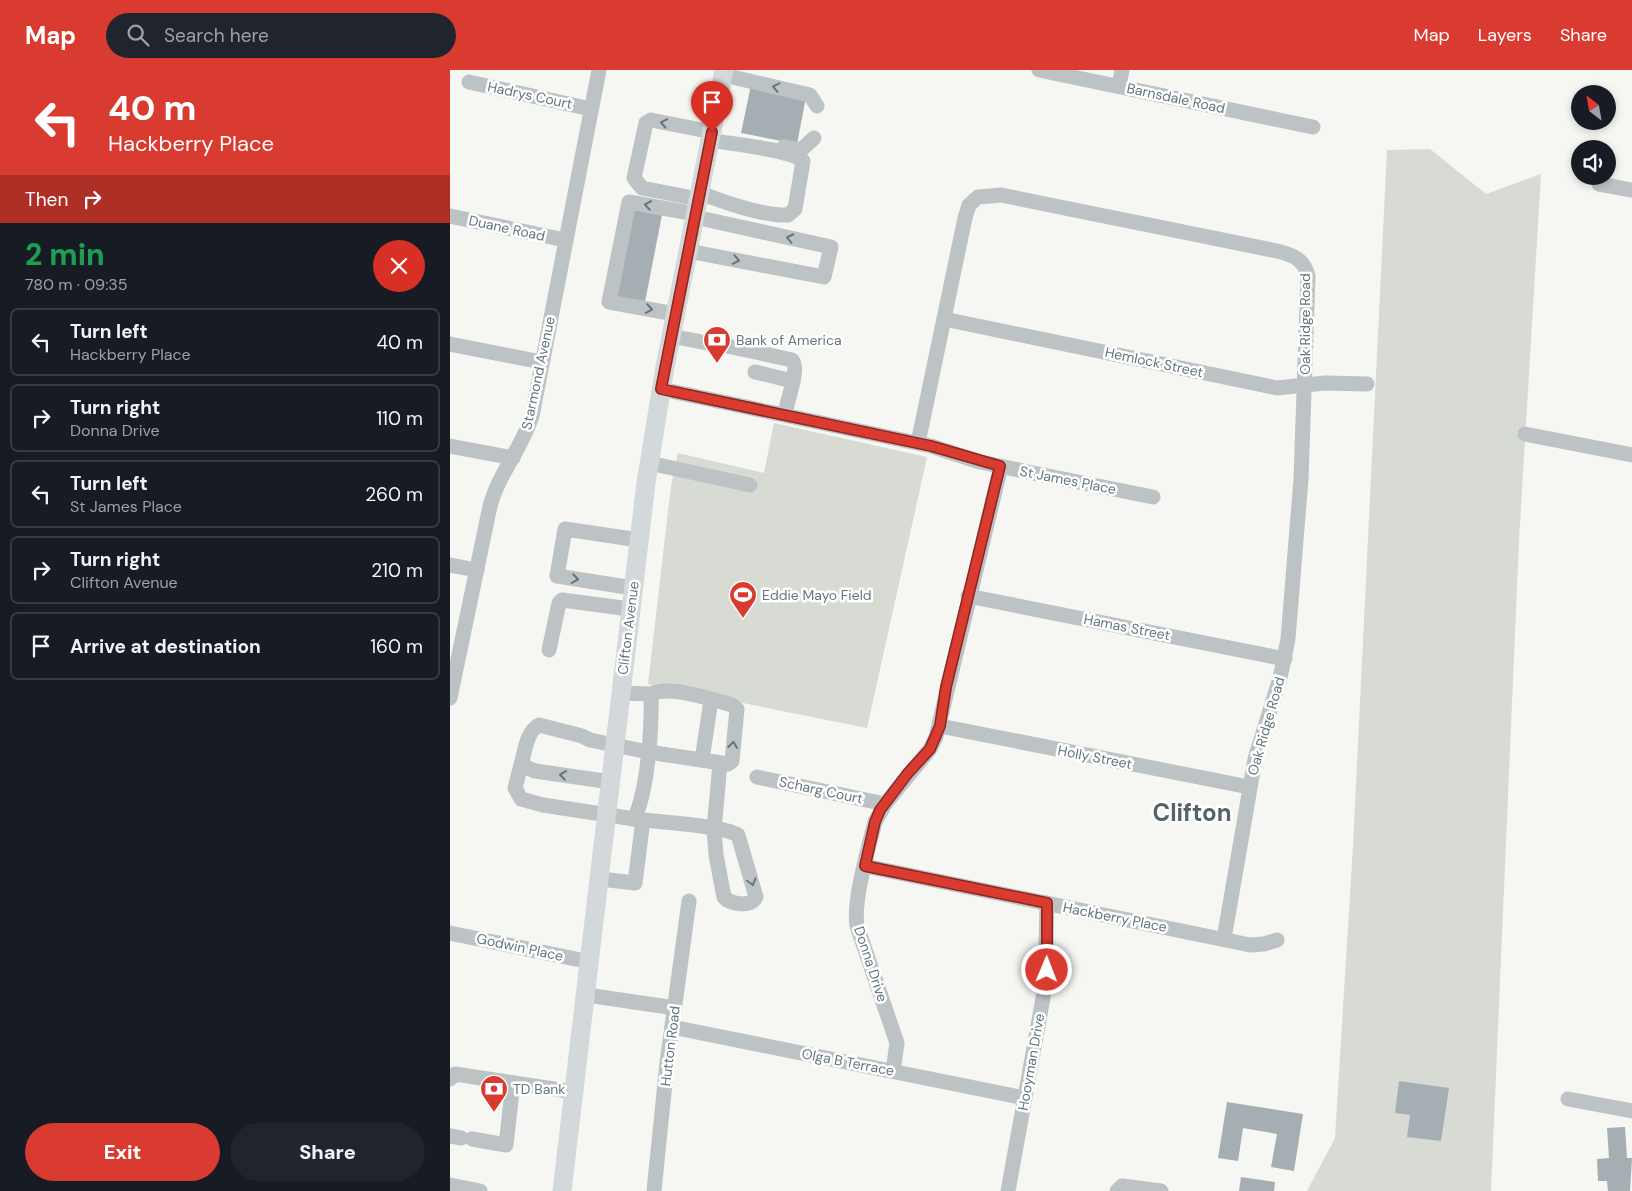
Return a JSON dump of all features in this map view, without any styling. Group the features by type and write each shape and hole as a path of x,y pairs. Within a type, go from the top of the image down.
{"main road":[{"name":"Clifton Avenue","path":"562,1191 600,879 630,609 649,463 671,336 723,72"}],"street":[{"name":"Starmond Avenue","path":"450,698 495,488 527,431 532,416 599,70"},
{"name":"Barnsdale Road","path":"1039,70 1313,127"},
{"path":"1118,86 1122,70"},
{"path":"723,72 810,95 817,106"},
{"name":"Hadrys Court","path":"469,82 591,108"},
{"path":"676,314 608,302 629,202 697,206 734,204 788,215 795,209 804,161 792,155 711,133 651,120 646,124 634,178 642,188 697,206 831,247 824,277 688,251"},
{"path":"711,133 730,134 798,150 814,138"},
{"path":"1604,185 1632,190"},
{"name":"Oak Ridge Road","path":"918,443 969,205 978,196 1001,195 1277,250 1301,260 1306,268 1308,276 1301,479 1285,659 1255,759 1224,939"},
{"name":"Duane Road","path":"450,216 565,240"},
{"name":"Hemlock Street","path":"944,319 1278,388 1305,384 1367,384"},
{"path":"671,336 792,360 796,367 785,414"},
{"path":"450,344 541,362"},
{"path":"755,372 794,378"},
{"name":"St James Place","path":"661,389 918,443 1000,466 1152,497"},
{"path":"1525,434 1632,455"},
{"path":"450,446 513,458"},
{"path":"649,463 750,485"},
{"name":"Donna Drive","path":"894,1071 897,1043 857,926 855,914 875,822 885,804 930,749 940,726 968,596 1000,466"},
{"path":"633,588 557,576 565,528 639,540"},
{"path":"450,565 476,570"},
{"name":"Hamas Street","path":"968,596 1285,659"},
{"path":"549,650 559,603 562,600 630,609"},
{"path":"621,692 651,694 658,690 676,692 732,705 737,709 732,761 728,764 720,762 648,752 539,726 533,728 528,739 515,788 520,799 542,805 607,815 714,830 731,832 738,835 756,897 754,901 746,904 726,900 724,897 716,855 714,830 720,762"},
{"path":"600,879 636,883 638,819 648,752 651,694"},
{"path":"702,760 711,700"},
{"name":"Holly Street","path":"940,726 1249,787"},
{"path":"522,765 535,771 611,782"},
{"name":"Scharg Court","path":"757,776 885,804"},
{"name":"Hackberry Place","path":"865,866 1250,945 1264,944 1277,940"},
{"name":"Hutton Road","path":"654,1191 672,1027 689,901"},
{"name":"Hooyman Drive","path":"1008,1191 1045,987 1047,903"},
{"name":"Godwin Place","path":"450,933 590,962"},
{"path":"586,995 675,1008"},
{"name":"Olga B Terrace","path":"672,1027 1025,1098"},
{"path":"450,1079 455,1074 574,1092"},
{"path":"461,1138 506,1145 513,1083"},
{"path":"1568,1098 1632,1111"},
{"path":"450,1185 480,1191"},
{"path":"1117,1191 1122,1186 1161,1191"}],"shaded area":[{"path":"1430,149 1486,194 1541,174 1519,540 1491,1191 1307,1191 1335,1138 1353,846 1387,150"},
{"path":"774,423 927,457 867,728 648,684 671,486 678,453 764,473"}],"building":[{"path":"751,85 806,97 797,144 741,133"},
{"path":"630,209 662,215 645,302 613,296"},
{"path":"1399,1081 1449,1088 1441,1141 1407,1137 1410,1115 1395,1113"},
{"path":"1227,1102 1303,1114 1294,1171 1271,1167 1277,1134 1243,1128 1238,1161 1218,1158"},
{"path":"1625,1127 1627,1158 1632,1158 1630,1191 1608,1191 1607,1181 1598,1181 1597,1159 1609,1158 1607,1128"},
{"path":"1241,1177 1275,1182 1274,1191 1239,1191"}],"place":[{"name":"Bank of America","path":"717,364"},
{"name":"Eddie Mayo Field","path":"743,619"},
{"name":"TD Bank","path":"494,1113"}],"district":[{"name":"Clifton","path":"1192,813"}],"route":[{"path":"712,132 661,389 931,446 980,462 1000,466 946,687 940,726 930,749 908,773 880,810 870,840 865,866 1047,903 1047,970"}]}
